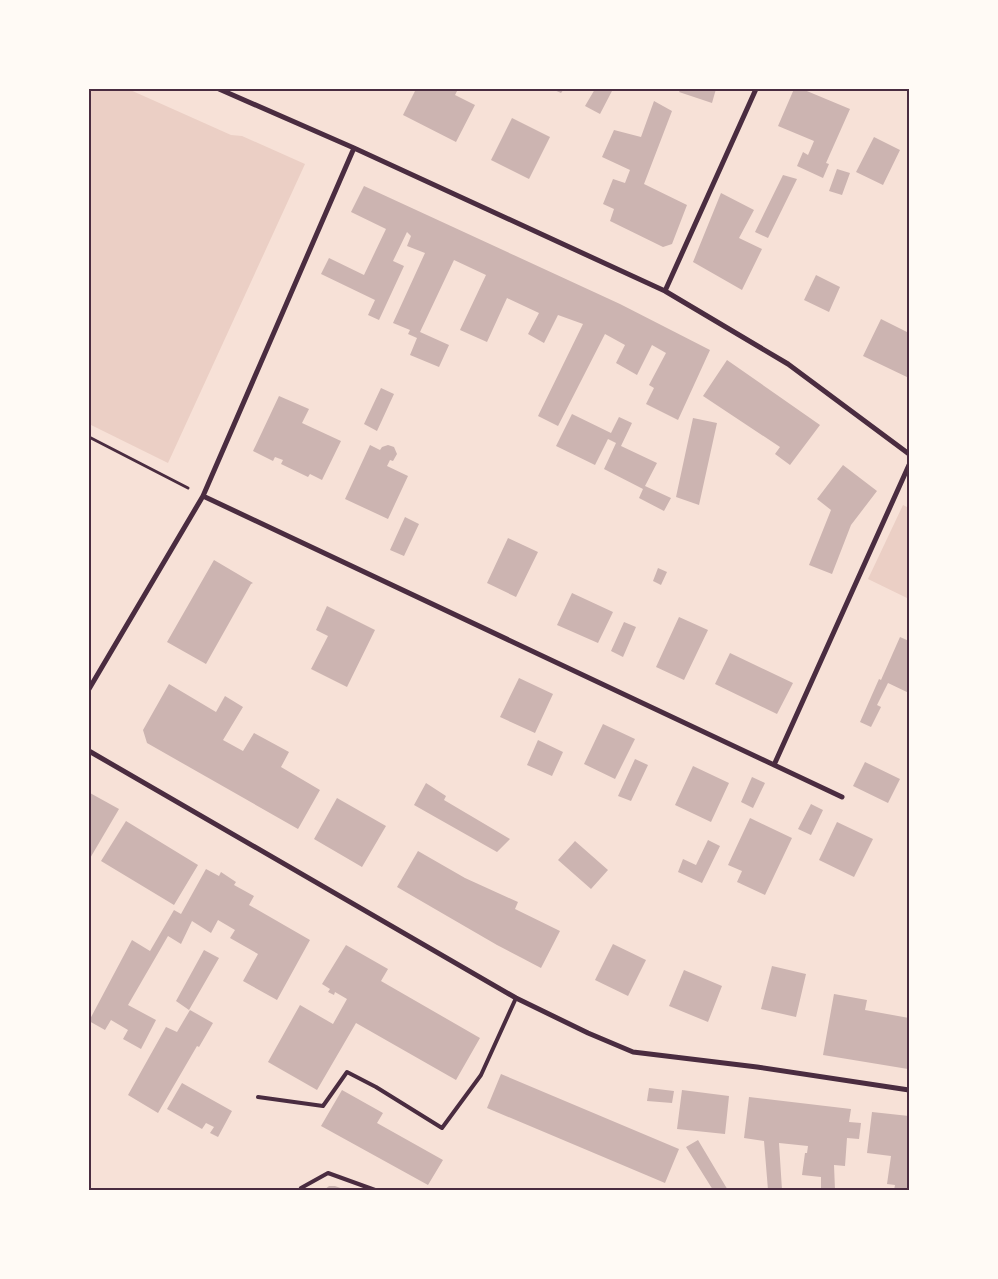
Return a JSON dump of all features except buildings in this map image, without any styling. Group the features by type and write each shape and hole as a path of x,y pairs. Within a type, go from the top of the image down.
{"street":[{"path":"219,89 354,148 665,291 788,364 909,454"},
{"path":"234,95 236,89"},
{"path":"665,291 756,89"},
{"path":"89,688 203,496 354,148"},
{"path":"774,765 909,465"},
{"path":"203,496 842,797"},
{"path":"89,751 516,998 632,1052 757,1067 909,1090"}],"lane":[{"path":"258,1097 323,1106 347,1072 376,1087 442,1128 481,1075 516,998"},
{"path":"300,1190 328,1173 375,1190"}],"path":[{"path":"89,437 203,496"}],"shaded area":[{"path":"89,89 128,89 231,135 242,136 305,164 168,463 89,424"},
{"path":"903,505 909,508 909,593 907,598 868,579"}]}
